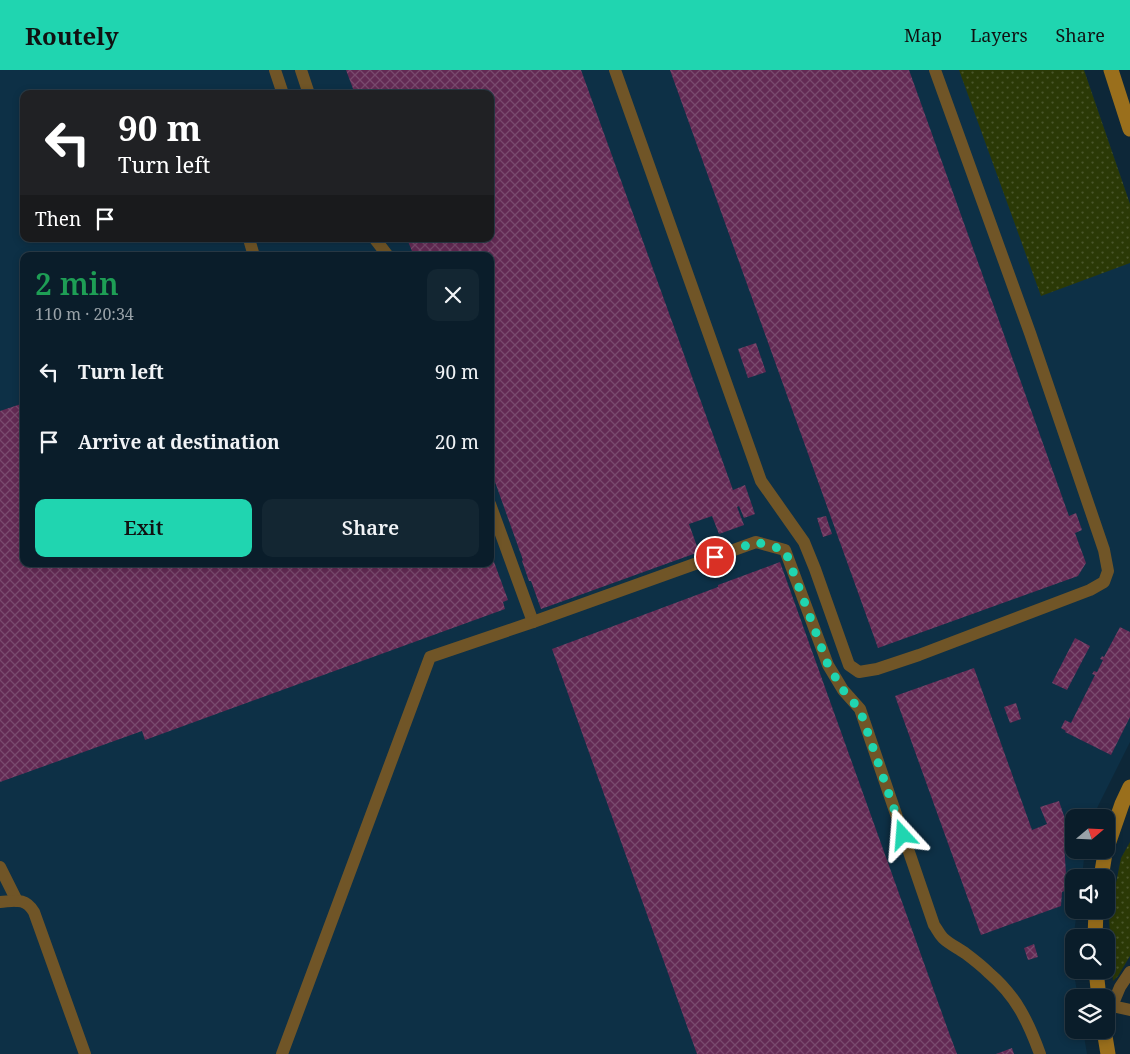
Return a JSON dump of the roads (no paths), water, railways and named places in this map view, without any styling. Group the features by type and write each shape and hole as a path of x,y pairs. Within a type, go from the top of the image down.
{"main road":[{"path":"1111,70 1130,129"},
{"path":"1102,869 1105,853 1126,809 1130,786"},
{"path":"1106,1039 1108,1054"}],"lane":[{"path":"275,70 282,90"},
{"path":"301,70 308,90"},
{"path":"615,70 761,481 804,542 849,665 859,672 878,669 919,655 1090,590 1104,582 1108,570 1104,550 1030,333 936,70"},
{"path":"376,242 385,252"},
{"path":"494,515 533,622"},
{"path":"282,1054 430,657 756,542 785,550 828,665 843,690 860,710 934,925 944,939 968,955 1007,989 1029,1025 1040,1054"},
{"path":"0,867 18,901"},
{"path":"0,902 24,902 30,905 34,912 85,1054"},
{"path":"1115,996 1130,972"},
{"path":"1115,1008 1130,1010"}]}
